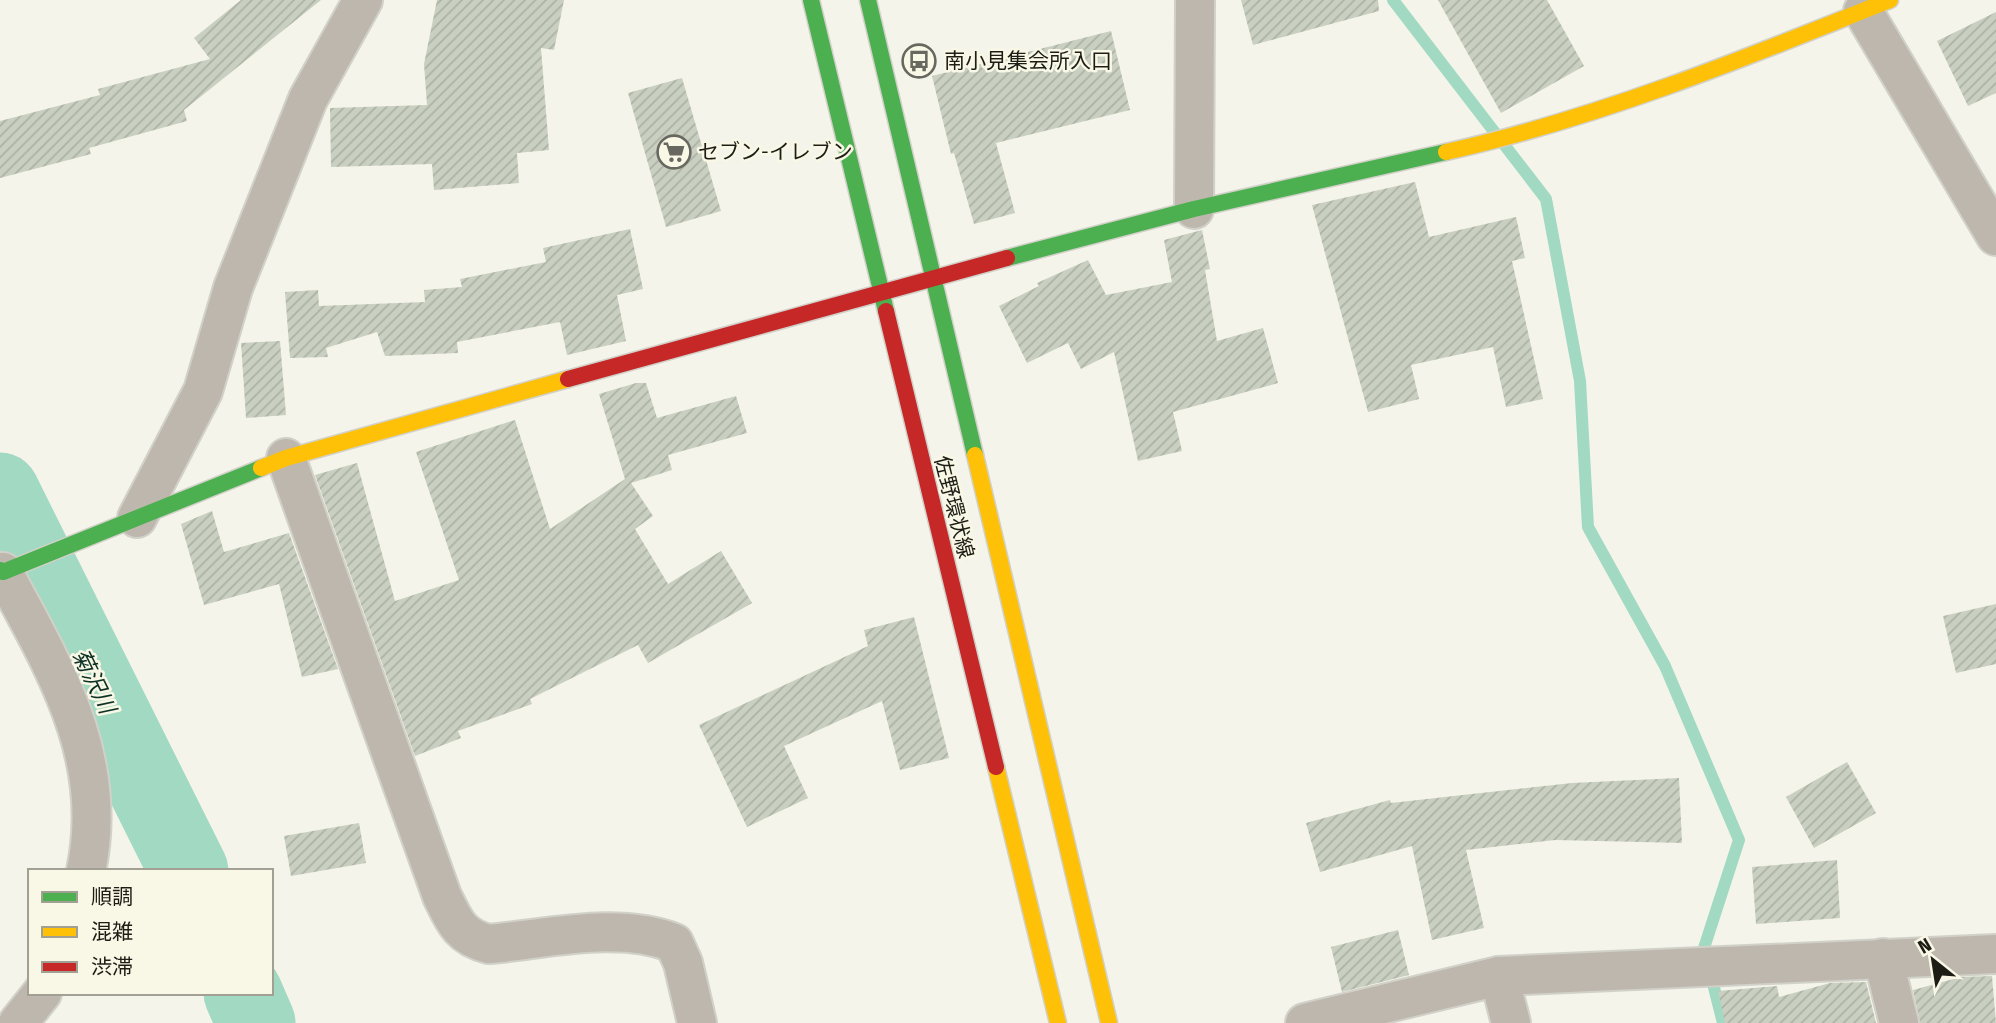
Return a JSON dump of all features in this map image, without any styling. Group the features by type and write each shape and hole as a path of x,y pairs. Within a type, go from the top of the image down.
{"main road":[{"name":"佐野環状線","path":"811,0 1058,1023"},
{"name":"佐野環状線","path":"868,0 1109,1023"},
{"path":"1,571 286,458 933,278 1194,209 1488,144 1622,101 1774,47 1877,5"}],"street":[{"path":"137,518 203,391 233,288 308,99 363,0"},
{"path":"1194,209 1195,0"},
{"path":"1877,5 1996,236"},
{"path":"286,458 442,896 455,922 471,940 489,944 611,933 634,933 674,943 683,963 697,1023"},
{"path":"1,571 71,704 89,777 90,853 86,869"},
{"path":"1305,1023 1499,976 1996,954"},
{"path":"1883,958 1899,1023"},
{"path":"1499,976 1511,1023"},
{"path":"18,1023 40,995"}],"building":[{"path":"241,0 321,0 184,110 187,121 89,148 91,154 0,178 0,121 100,95 98,89 210,59 194,38"},
{"path":"437,0 564,0 554,50 541,48 549,150 517,153 519,183 434,190 432,164 331,167 330,108 427,105 424,64"},
{"path":"1241,0 1378,0 1379,11 1253,45"},
{"path":"1438,0 1547,0 1584,66 1501,113"},
{"path":"1996,12 1996,93 1968,106 1937,41"},
{"path":"1111,31 1130,110 996,143 1015,213 974,224 954,153 951,154 932,76"},
{"name":"セブン-イレブン","path":"682,78 721,211 666,227 628,93"},
{"path":"1415,182 1429,237 1516,217 1525,258 1512,261 1543,399 1506,407 1493,347 1411,365 1419,399 1368,412 1312,205"},
{"path":"630,229 643,289 617,295 626,341 567,355 560,322 457,342 458,353 385,356 377,332 326,348 328,357 290,358 285,292 318,290 319,306 425,302 424,290 462,287 460,279 546,262 543,248"},
{"path":"1202,230 1210,269 1205,270 1217,341 1263,328 1278,383 1173,412 1182,451 1138,461 1114,352 1081,369 1068,343 1027,363 999,306 1039,286 1037,283 1088,260 1106,295 1172,282 1164,240"},
{"path":"280,341 286,415 246,418 241,343"},
{"path":"636,383 646,383 657,418 736,396 747,433 668,455 672,470 631,483 653,516 635,529 668,584 721,551 752,603 648,663 638,645 530,699 532,704 458,731 461,738 415,756 315,475 357,463 395,601 459,580 416,452 515,420 550,529 625,479 599,394"},
{"path":"212,511 224,552 289,533 338,669 302,677 279,584 204,605 181,524"},
{"path":"1996,604 1996,664 1956,673 1943,616"},
{"path":"914,617 949,758 900,770 882,701 784,746 808,798 747,827 699,725 868,646 864,630"},
{"path":"1847,762 1876,813 1814,848 1786,797"},
{"path":"1679,778 1682,843 1555,840 1466,850 1484,928 1432,940 1412,846 1320,872 1306,823 1390,800 1391,803 1572,783"},
{"path":"359,823 366,863 291,876 284,836"},
{"path":"1837,860 1840,918 1756,924 1752,867"},
{"path":"1398,930 1409,975 1342,992 1331,947"},
{"path":"1992,976 1996,1023 1920,1023 1913,990 1961,977"},
{"path":"1866,982 1876,1023 1725,1023 1718,991 1777,986 1779,997 1830,983"}],"waterway":[{"path":"1393,0 1546,199 1580,381 1588,527 1665,666 1739,840 1704,948 1723,1023"},
{"name":"菊沢川","path":"0,492 188,869"},
{"name":"菊沢川","path":"244,995 256,1023"}],"traffic: fast":[{"path":"811,0 886,311"},
{"path":"868,0 975,455"},
{"path":"1007,258 1194,209 1446,152"},
{"path":"0,570 3,572 261,468"}],"traffic: slow":[{"path":"1446,152 1559,122 1671,85 1890,0"},
{"path":"261,468 286,458 568,379"},
{"path":"975,455 1109,1023"},
{"path":"996,767 1058,1023"}],"traffic: jam":[{"path":"568,379 1007,258"},
{"path":"886,311 996,767"}],"place":[{"name":"南小見集会所入口","path":"919,61"},
{"name":"セブン-イレブン","path":"674,152"}]}
